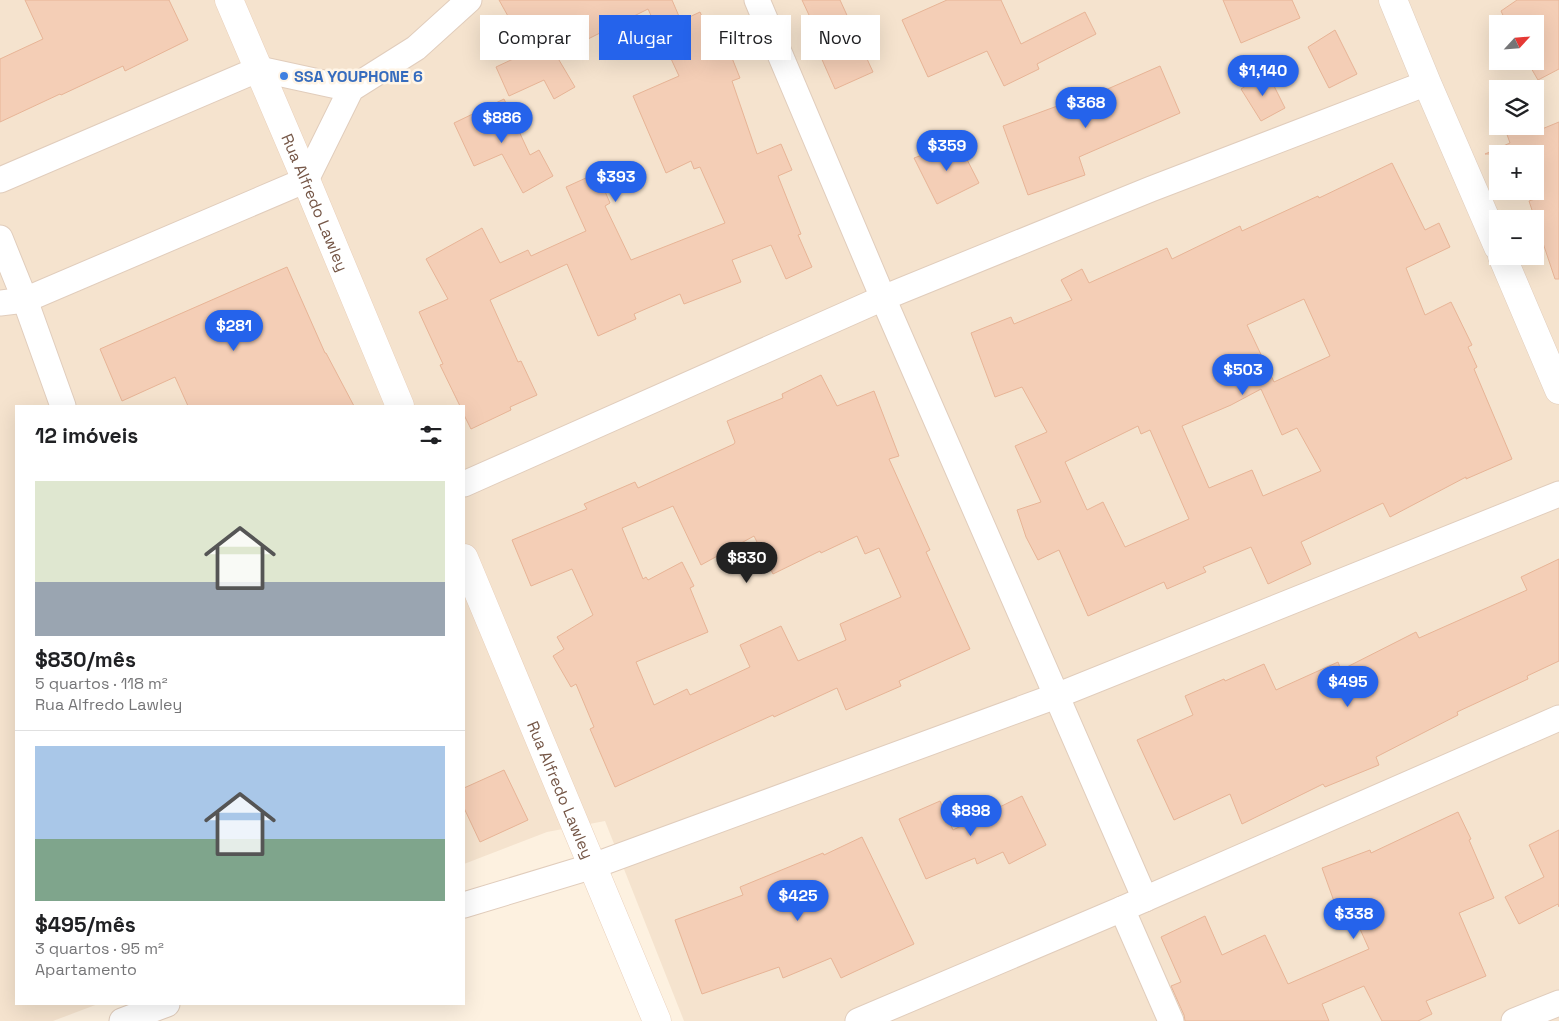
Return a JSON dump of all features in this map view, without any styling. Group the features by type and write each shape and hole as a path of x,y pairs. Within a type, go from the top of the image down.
{"main road":[{"name":"Rua Alfredo Lawley","path":"229,0 400,405"},
{"path":"1393,0 1489,226"},
{"path":"1506,265 1559,390"},
{"name":"Rua Alfredo Lawley","path":"465,560 657,1021"}],"street":[{"path":"0,303 25,300 306,180 352,89 416,48 469,0"},
{"path":"757,0 883,298 1145,899"},
{"path":"0,180 259,68 352,89"},
{"path":"465,484 883,298 1150,190 1427,83"},
{"path":"0,238 25,300 63,405"},
{"path":"465,906 593,866 1056,696 1559,494"},
{"path":"873,1018 1559,718"},
{"path":"1122,909 1171,1021"},
{"path":"1514,1021 1559,1003"},
{"path":"122,1021 164,1005"}],"shaded area":[{"path":"0,0 1559,0 1559,1021 684,1021 605,821 547,832 465,864 465,405 15,405 15,1005 95,1005 53,1021 0,1021"}],"building":[{"path":"25,0 169,0 188,40 125,71 123,66 0,122 0,59 43,39"},
{"path":"499,0 672,0 678,15 651,15 648,9 636,15 599,15 599,34 589,38 589,15 507,15"},
{"path":"802,0 840,0 847,15 809,15"},
{"path":"947,0 1001,0 1021,44 1085,12 1096,34 1037,64 1039,69 1004,86 987,51 928,77 902,20"},
{"path":"1223,0 1292,0 1300,18 1241,43"},
{"path":"1517,0 1559,0 1559,69 1538,80 1532,70 1544,70 1544,15 1503,15 1501,11"},
{"path":"700,12 701,60 733,60 740,78 732,81 757,154 781,144 792,170 778,176 801,234 798,235 812,267 786,279 771,245 732,260 741,282 684,304 680,294 634,314 636,319 598,336 567,264 490,300 518,362 521,361 537,395 510,407 511,410 471,429 465,417 465,405 460,405 440,365 443,364 419,312 448,299 426,259 482,228 500,263 528,250 531,256 586,231 566,187 597,173 610,203 605,206 631,260 725,223 700,167 694,169 691,161 666,173 633,96 679,76 672,60 691,60 691,16"},
{"path":"1335,30 1357,74 1329,88 1308,47"},
{"path":"511,60 559,60 575,87 554,99 544,80 509,96 496,67"},
{"path":"822,60 868,60 873,72 835,89"},
{"path":"1160,66 1180,113 1079,157 1085,175 1028,195 1003,126 1060,105 1062,109"},
{"path":"1267,72 1285,108 1261,121 1241,89"},
{"path":"504,99 530,155 539,150 553,176 523,193 502,154 474,166 454,123"},
{"path":"1559,122 1559,279 1555,279 1544,246 1544,210 1532,210 1529,201 1544,200 1544,145 1505,145 1510,143 1507,135 1544,135 1544,128"},
{"path":"958,142 979,183 937,204 914,158"},
{"path":"1392,163 1425,230 1439,223 1450,247 1406,268 1425,315 1451,302 1472,345 1468,347 1477,367 1474,369 1512,459 1466,479 1466,477 1390,517 1383,503 1301,542 1311,564 1268,584 1251,547 1203,567 1206,572 1167,589 1164,582 1088,616 1059,550 1038,560 1026,537 1017,510 1041,502 1015,446 1047,432 1022,387 995,397 971,333 1011,317 1014,324 1072,300 1061,280 1082,269 1089,283 1167,248 1172,259 1240,226 1242,231 1318,196 1319,198","holes":["1304,299 1330,356 1274,382 1247,325","1261,389 1282,435 1297,428 1321,471 1263,496 1252,470 1209,488 1182,426 1231,405","1138,426 1141,434 1150,430 1189,519 1125,547 1103,502 1087,510 1065,462"]},
{"path":"287,267 325,353 353,405 188,405 175,377 122,401 100,349"},
{"path":"821,375 837,406 874,391 899,456 889,459 930,550 926,552 970,649 899,681 901,686 846,710 837,688 615,787 590,729 594,727 576,684 571,687 553,656 564,649 557,637 593,615 572,569 531,586 512,540 587,509 584,504 635,482 638,488 734,444 735,442 727,421 783,398 782,394","holes":["673,506 701,565 754,536 773,574 820,551 821,553 857,536 865,554 879,548 901,597 840,624 846,640 798,661 781,626 740,645 750,667 690,695 687,689 654,705 636,662 708,632 690,588 694,586 682,562 648,580 646,577 643,579 622,528"]},
{"path":"1559,559 1559,661 1527,676 1528,679 1457,712 1458,715 1376,757 1379,765 1325,787 1323,784 1242,824 1230,794 1174,820 1137,740 1193,715 1185,696 1264,664 1276,690 1338,662 1341,670 1416,632 1419,638 1527,590 1521,577"},
{"path":"504,770 528,820 480,842 465,810 465,788"},
{"path":"1022,796 1046,845 1009,864 1003,852 977,864 975,858 926,879 899,819 940,801 953,830"},
{"path":"1458,812 1471,839 1469,840 1494,898 1459,913 1486,976 1426,1001 1432,1014 1418,1021 1382,1021 1364,986 1322,1004 1329,1021 1185,1021 1171,986 1181,982 1161,937 1205,916 1222,955 1265,935 1288,984 1369,949 1347,900 1335,904 1322,868 1370,850 1371,853"},
{"path":"1559,830 1559,907 1558,904 1519,924 1505,897 1544,877 1529,845"},
{"path":"862,837 914,944 841,978 831,958 783,978 779,967 702,994 675,920 743,895 740,887 823,853 824,855"}],"place":[{"name":"SSA YOUPHONE 6","path":"284,76"}]}
